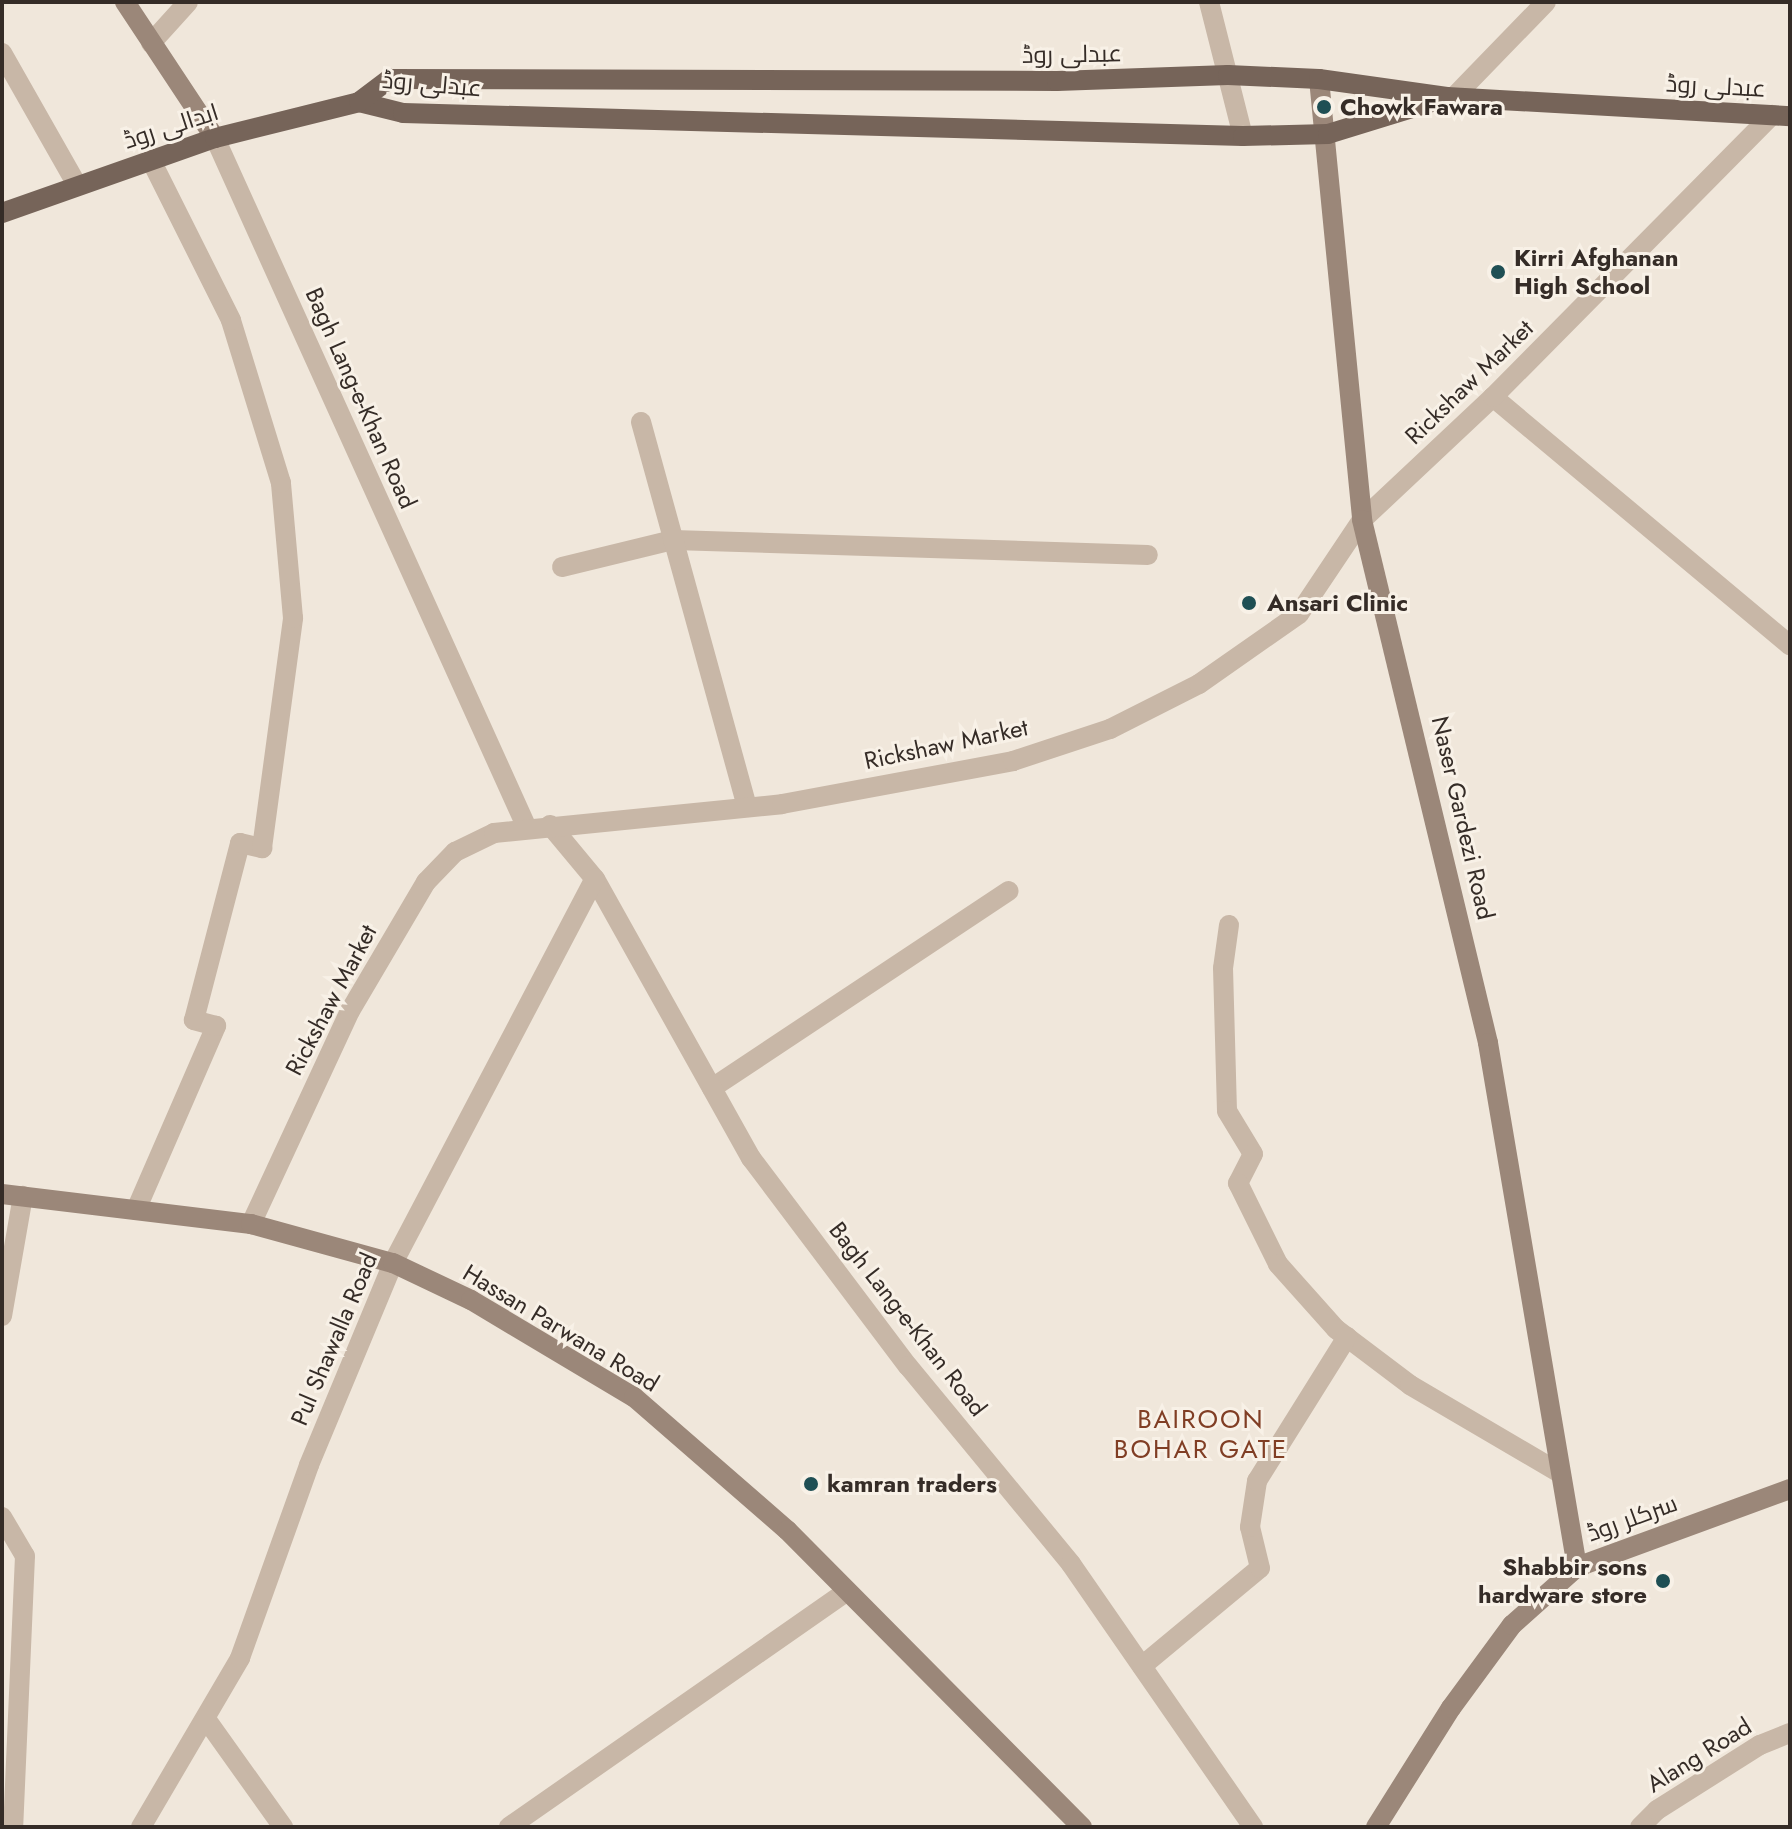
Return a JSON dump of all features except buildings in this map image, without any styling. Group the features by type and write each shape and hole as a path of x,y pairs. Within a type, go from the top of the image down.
{"main road":[{"name":"Bagh Lang-e-Khan Road","path":"125,2 215,138"},
{"name":"عبدلی روڈ","path":"359,102 390,79 1057,81 1228,75 1319,79 1451,97 1781,115"},
{"name":"Naser Gardezi Road","path":"1319,79 1328,134 1362,520 1488,1043 1577,1567"},
{"name":"عبدلی روڈ","path":"359,102 403,113 1243,136 1328,134 1451,97"},
{"name":"ابدالی روڈ","path":"2,213 215,138 359,102"},
{"name":"Hassan Parwana Road","path":"12,1195 251,1224 393,1263 471,1300 634,1397 787,1530 1082,1827"},
{"name":"سرکلر روڈ","path":"1376,1827 1451,1708 1512,1625 1577,1567 1790,1489"}],"street":[{"path":"151,43 188,2"},
{"path":"1209,2 1243,136"},
{"path":"1451,97 1546,2"},
{"path":"2,53 77,185"},
{"name":"Rickshaw Market","path":"251,1224 350,1011 426,882 455,852 494,833 747,807 1013,761 1110,729 1199,684 1299,614 1362,520 1493,397 1781,115"},
{"name":"Bagh Lang-e-Khan Road","path":"215,138 527,828"},
{"path":"136,1210 216,1026 194,1020 240,843 262,848 293,618 281,483 231,320 151,160"},
{"path":"1493,397 1790,645"},
{"path":"641,422 747,807"},
{"path":"562,567 673,540 1148,555"},
{"name":"Bagh Lang-e-Khan Road","path":"550,825 595,879 751,1158 908,1366 1071,1564 1253,1827"},
{"name":"Pul Shawalla Road","path":"141,1827 206,1719 255,1621 309,1465 393,1263 595,879"},
{"path":"712,1088 1009,891"},
{"path":"1229,925 1223,968 1227,1111 1253,1154 1238,1183 1278,1264 1347,1337 1410,1385 1560,1473"},
{"path":"2,1316 12,1195"},
{"path":"1142,1666 1260,1568 1250,1527 1257,1481 1347,1337"},
{"path":"2,1517 25,1556 13,1827"},
{"path":"509,1827 847,1591"},
{"path":"206,1719 283,1827"},
{"name":"Alang Road","path":"1640,1827 1657,1810 1760,1745 1790,1733"}],"place":[{"name":"Chowk Fawara","path":"1324,107"},
{"name":"Kirri Afghanan High School","path":"1498,272"},
{"name":"Ansari Clinic","path":"1249,603"},
{"name":"kamran traders","path":"811,1484"},
{"name":"Shabbir sons hardware store","path":"1663,1581"}],"district":[{"name":"BAIROON BOHAR GATE","path":"1201,1435"}]}
